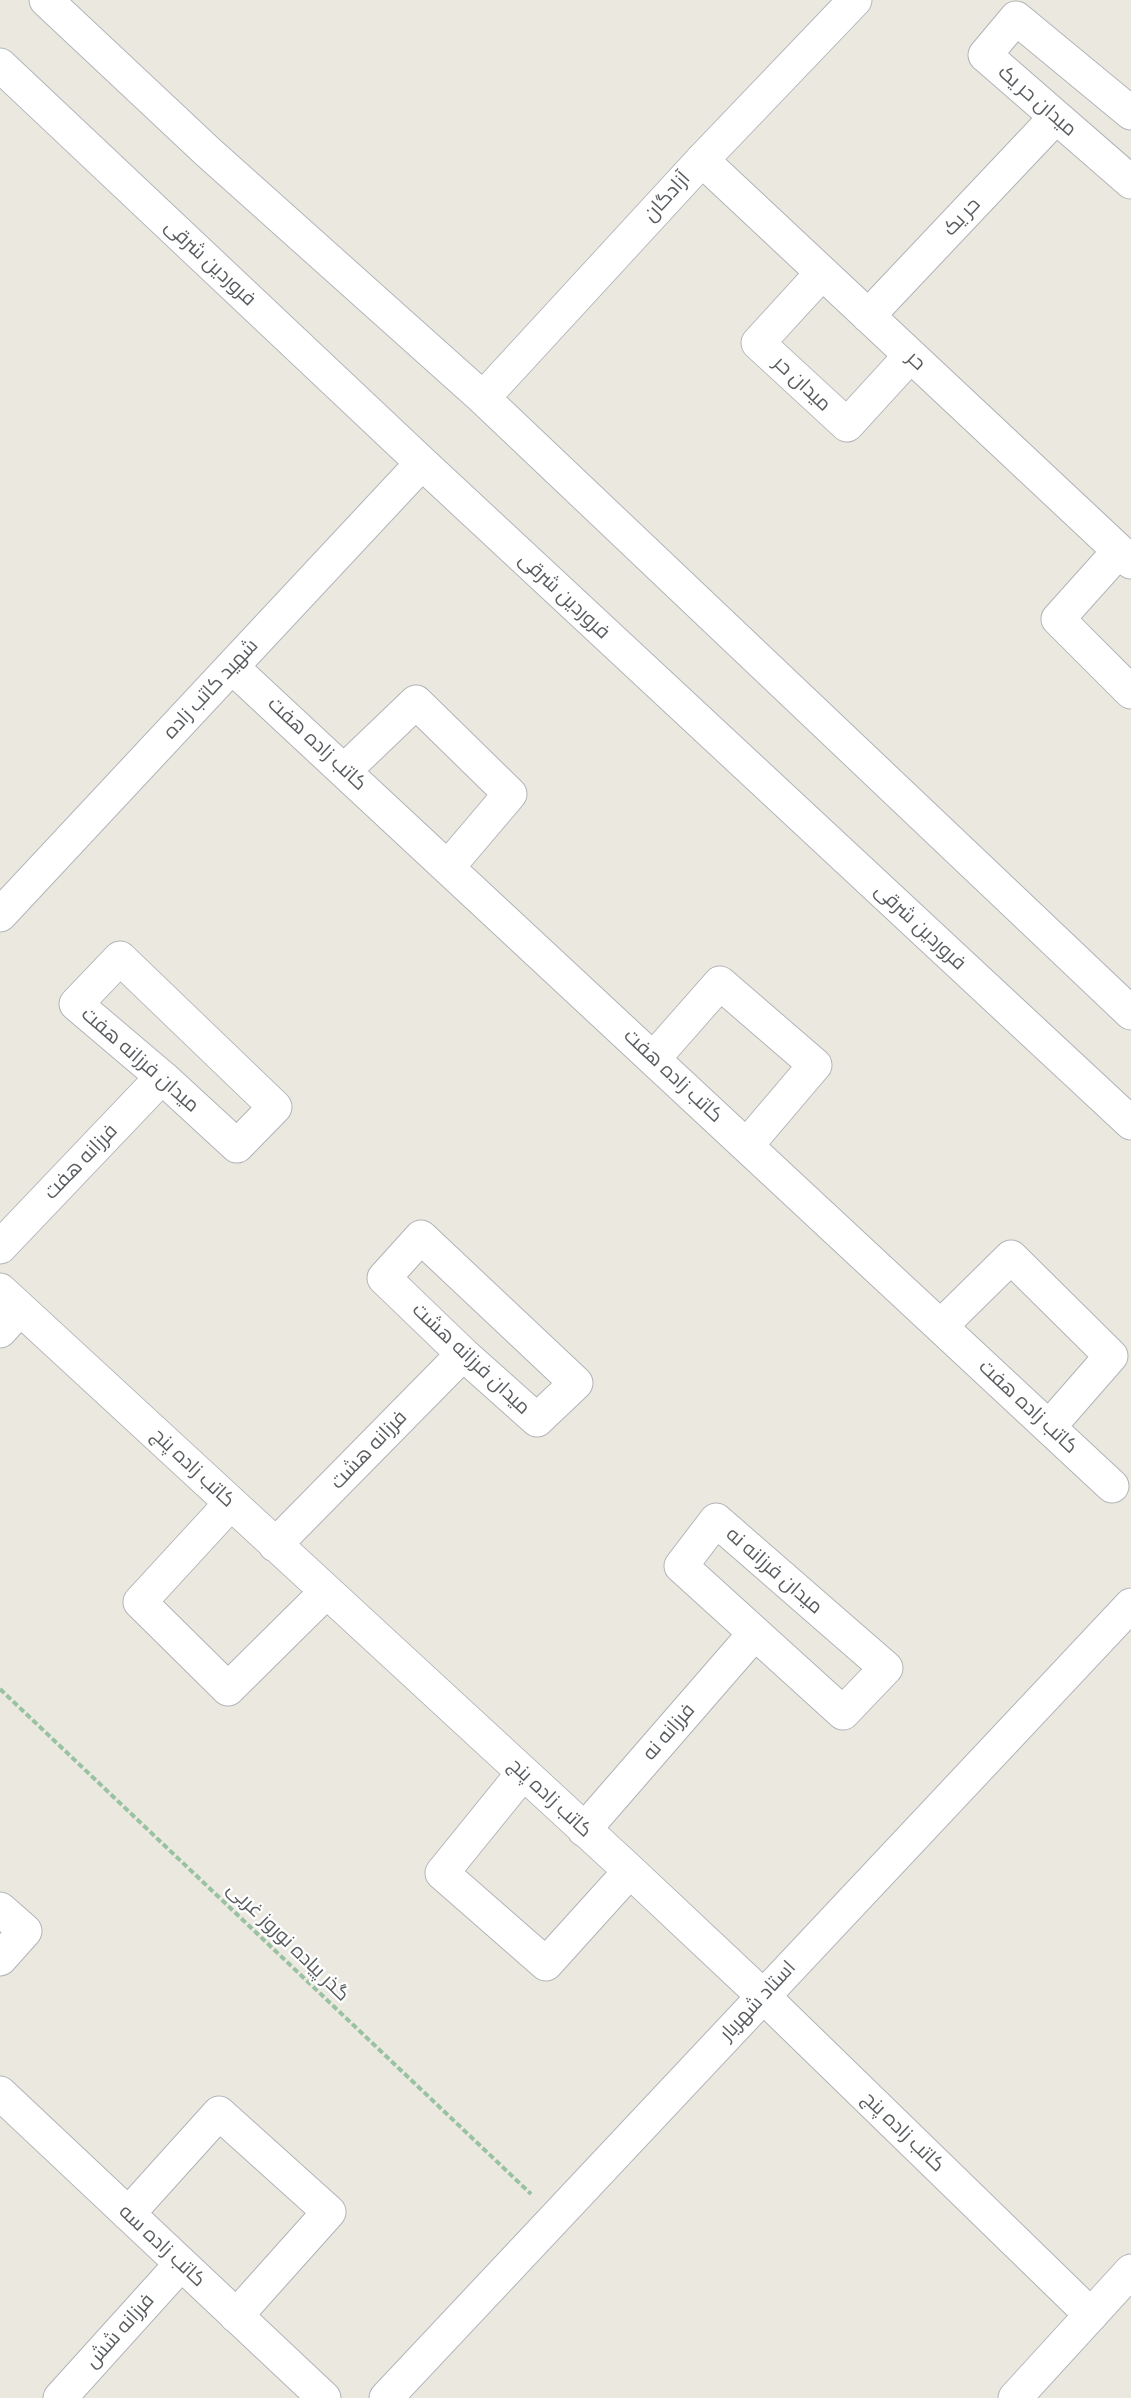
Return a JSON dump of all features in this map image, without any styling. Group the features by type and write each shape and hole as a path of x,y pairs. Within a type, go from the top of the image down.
{"street":[{"path":"46,0 208,152 483,398 1131,1013"},
{"name":"آزادگان","path":"483,398 702,160 855,0"},
{"name":"میدان حر یک","path":"1131,113 1016,18 985,55 1131,182"},
{"name":"فروردین شرقی","path":"0,65 422,463 1131,1123"},
{"name":"حر یک","path":"868,316 1055,118"},
{"name":"حر","path":"702,160 1125,557"},
{"name":"میدان حر","path":"822,273 758,344 847,425 910,356"},
{"name":"شهید کاتب زاده","path":"0,915 422,463"},
{"path":"1125,557 1058,619 1131,692"},
{"name":"کاتب زاده هفت","path":"232,667 1112,1486"},
{"path":"345,770 416,702 510,794 448,867"},
{"name":"میدان فرزانه هفت","path":"120,958 275,1107 237,1146 162,1077 76,1004 120,958"},
{"path":"654,1058 720,983 815,1065 747,1145"},
{"name":"فرزانه هفت","path":"0,1247 162,1077"},
{"name":"میدان فرزانه هشت","path":"421,1237 576,1383 537,1420 463,1354 384,1278 421,1237"},
{"path":"941,1326 1011,1257 1111,1356 1049,1427"},
{"name":"کاتب زاده پنج","path":"7,1310 231,1503 630,1870 1091,2315"},
{"name":"فرزانه هشت","path":"275,1545 463,1354"},
{"path":"231,1503 140,1602 228,1689 326,1592"},
{"name":"میدان فرزانه نه","path":"716,1520 886,1668 843,1713 754,1633 681,1566 716,1520"},
{"name":"استاد شهریار","path":"386,2398 1131,1605"},
{"name":"فرزانه نه","path":"584,1830 754,1633"},
{"path":"522,1773 442,1873 546,1964 630,1870"},
{"path":"0,1909 25,1931 0,1959"},
{"name":"کاتب زاده سه","path":"0,2093 324,2398"},
{"path":"128,2214 219,2113 330,2212 237,2316"},
{"name":"فرزانه شش","path":"60,2398 181,2264"},
{"path":"1015,2398 1131,2271"}],"path":[{"name":"گذر پیاده نوروز غربی","path":"0,1689 556,2217"}]}
